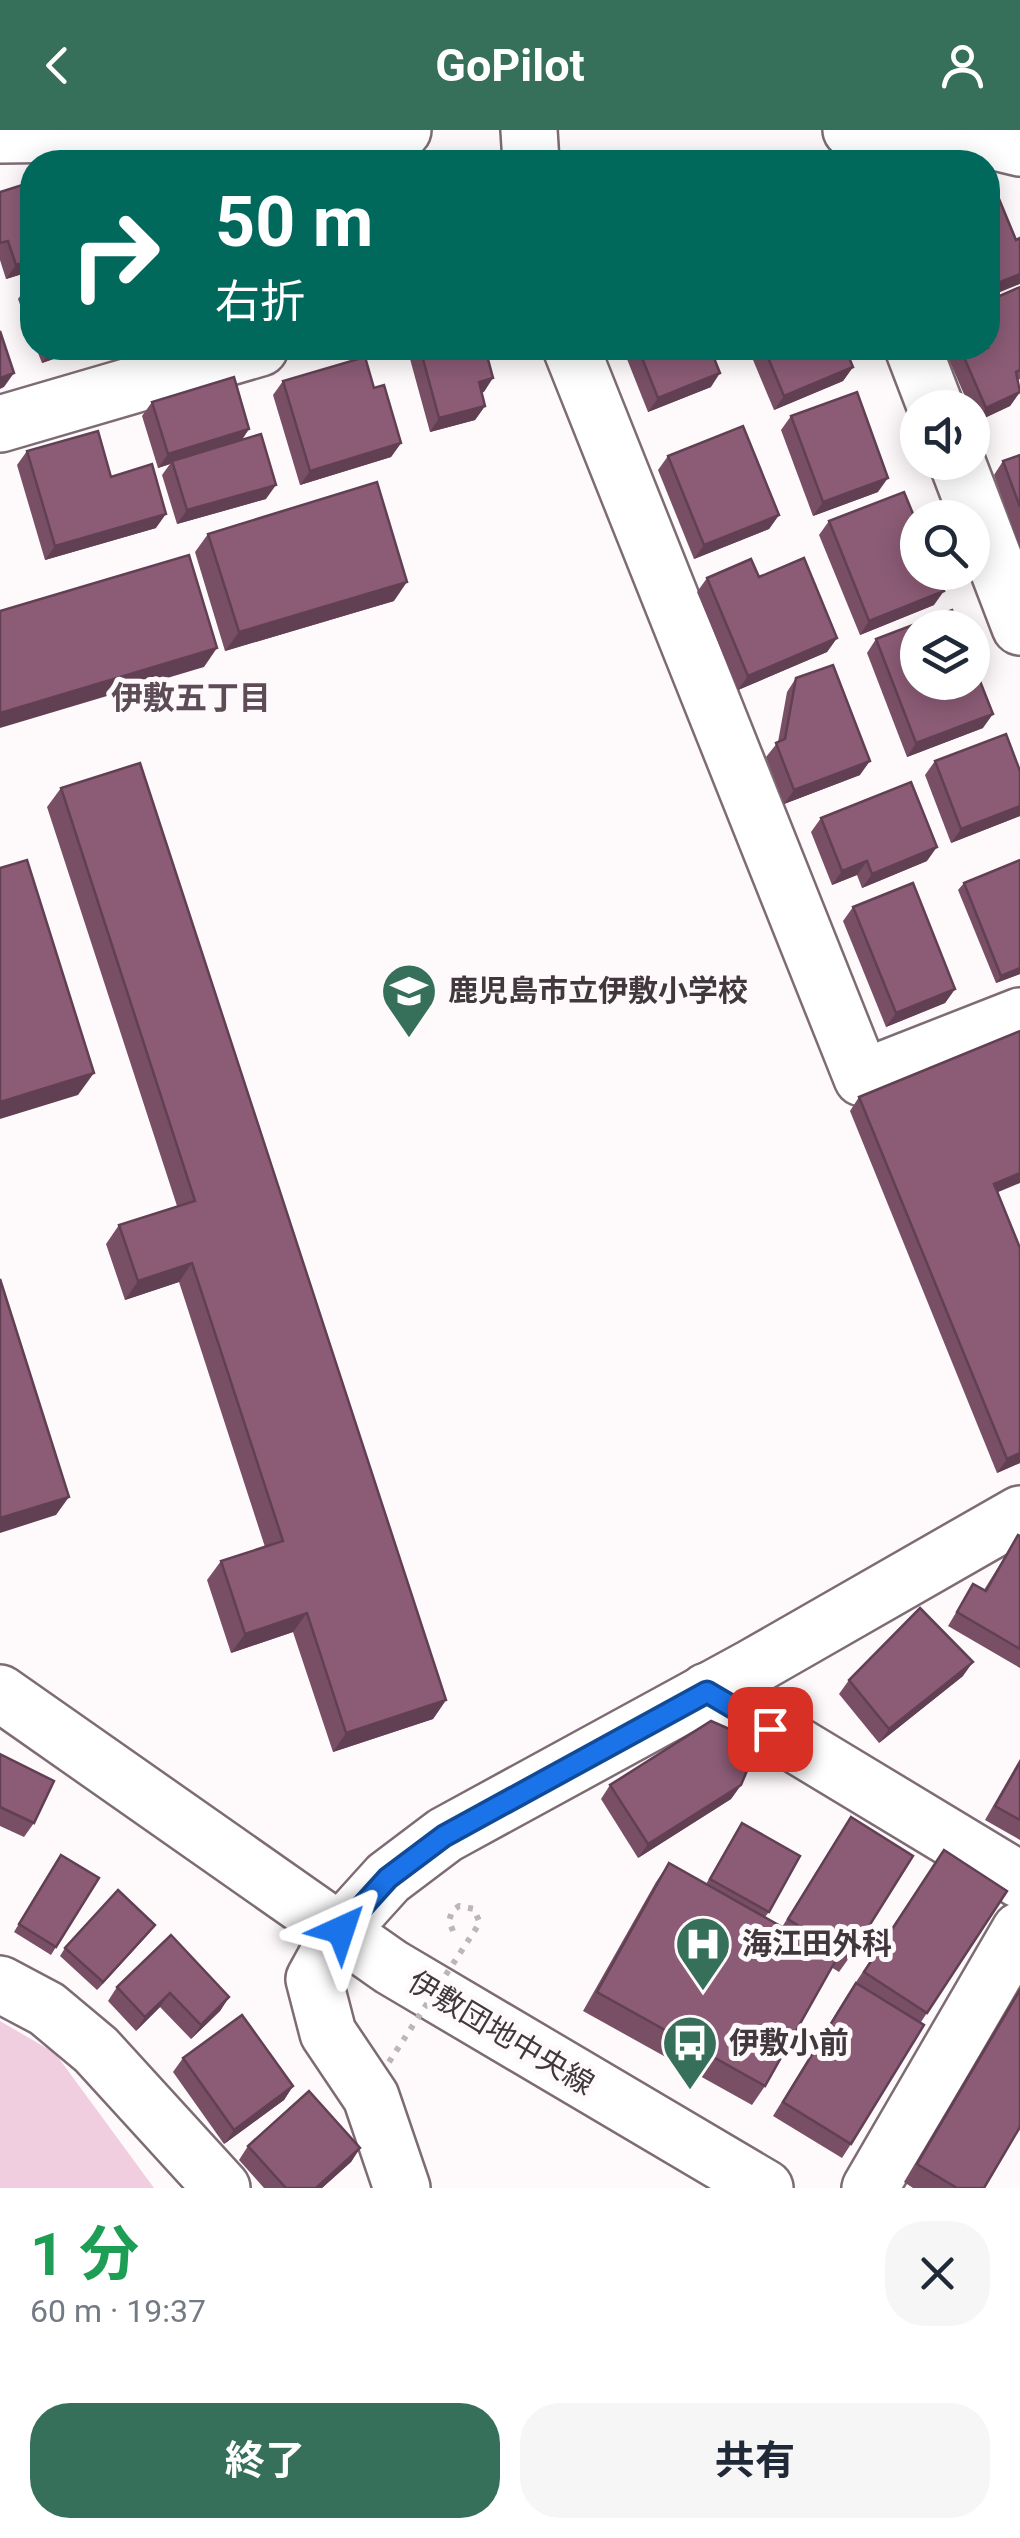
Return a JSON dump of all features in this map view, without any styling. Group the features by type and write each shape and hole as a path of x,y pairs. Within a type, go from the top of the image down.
{"street":[{"path":"0,135 403,130"},
{"path":"851,130 991,141 1020,148"},
{"path":"0,424 219,360"},
{"path":"576,360 862,1078 1020,1016"},
{"path":"918,360 929,390"},
{"path":"964,480 1020,627"},
{"path":"402,2188 371,2097 328,2033 314,1979 341,1930 388,1878 444,1836 1020,1514"},
{"name":"伊敷団地中央線","path":"0,1692 391,1967 765,2188"},
{"path":"707,1692 1020,1880"},
{"path":"870,2188 1020,1930"},
{"path":"0,1984 47,2009 96,2050 222,2188"}],"path":[{"path":"389,2062 477,1927 474,1908 459,1906 452,1911 449,1921 453,1931"}],"shaded area":[{"path":"0,2021 55,2053 154,2188 0,2188"}],"building":[{"path":"20,186 20,264 16,265 8,241 0,243 0,192"},
{"path":"1000,201 1016,240 1020,238 1020,274 1000,282"},
{"path":"1020,287 1020,370 1016,372 1020,392 990,406 990,390 978,390 965,360 1000,360 1000,296"},
{"path":"0,331 14,373 0,378"},
{"path":"366,360 374,388 384,385 401,443 310,471 283,381"},
{"path":"423,360 488,360 493,378 479,382 485,406 439,418"},
{"path":"643,360 715,360 720,373 658,398"},
{"path":"769,360 850,360 853,367 784,396"},
{"path":"234,377 249,429 168,454 152,402"},
{"path":"857,392 888,478 823,502 791,416"},
{"path":"743,426 779,515 704,545 668,456"},
{"path":"98,431 111,477 152,464 166,514 55,546 27,451"},
{"path":"261,434 276,485 187,510 172,461"},
{"path":"1020,455 1020,507 1003,461"},
{"path":"377,482 407,582 239,632 208,534"},
{"path":"904,492 907,500 900,500 900,590 944,591 869,621 829,521"},
{"path":"189,555 217,648 0,713 0,611"},
{"path":"804,558 837,638 748,676 707,578 751,559 759,577"},
{"path":"900,630 900,700 987,700 993,714 916,743 876,639"},
{"path":"833,665 870,761 794,790 776,743 785,739 796,678"},
{"path":"1006,734 1020,771 1020,806 961,829 935,761"},
{"path":"140,763 446,1700 346,1733 307,1613 245,1634 221,1561 283,1541 192,1263 138,1281 119,1225 195,1201 61,788"},
{"path":"911,782 937,847 872,874 867,861 842,871 821,818"},
{"path":"27,860 94,1073 0,1102 0,868"},
{"path":"1020,860 1020,968 1001,976 964,883"},
{"path":"913,883 955,989 896,1013 853,907"},
{"path":"1020,1031 1020,1173 994,1184 1020,1248 1020,1453 1007,1459 859,1097"},
{"path":"0,1279 69,1497 0,1518"},
{"path":"1018,1535 1020,1649 957,1612 973,1584 986,1591"},
{"path":"920,1608 973,1662 889,1729 849,1680"},
{"path":"711,1721 759,1742 741,1785 648,1844 610,1785"},
{"path":"0,1754 54,1781 34,1823 0,1807"},
{"path":"1020,1762 1020,1820 995,1806"},
{"path":"851,1817 913,1856 849,1958 788,1919"},
{"path":"742,1823 800,1856 769,1912 710,1879"},
{"path":"944,1850 1007,1891 927,2013 864,1972"},
{"path":"61,1855 99,1878 56,1947 19,1924"},
{"name":"海江田外科","path":"669,1863 837,1958 765,2086 597,1992"},
{"path":"118,1890 155,1925 103,1982 65,1948"},
{"path":"171,1935 229,1997 201,2025 170,1993 145,2017 117,1987"},
{"path":"856,1983 924,2025 851,2144 783,2102"},
{"path":"1020,1990 1020,2127 984,2188 957,2188 917,2164"},
{"path":"242,2015 293,2086 234,2130 183,2058"},
{"path":"309,2091 360,2148 316,2188 286,2188 248,2146"}],"place":[{"name":"鹿児島市立伊敷小学校","path":"409,1040"},
{"name":"海江田外科","path":"703,1993"},
{"name":"伊敷小前","path":"690,2092"}],"district":[{"name":"伊敷五丁目","path":"191,698"}],"route":[{"path":"341,1930 388,1878 444,1836 707,1692 770,1729"}]}
